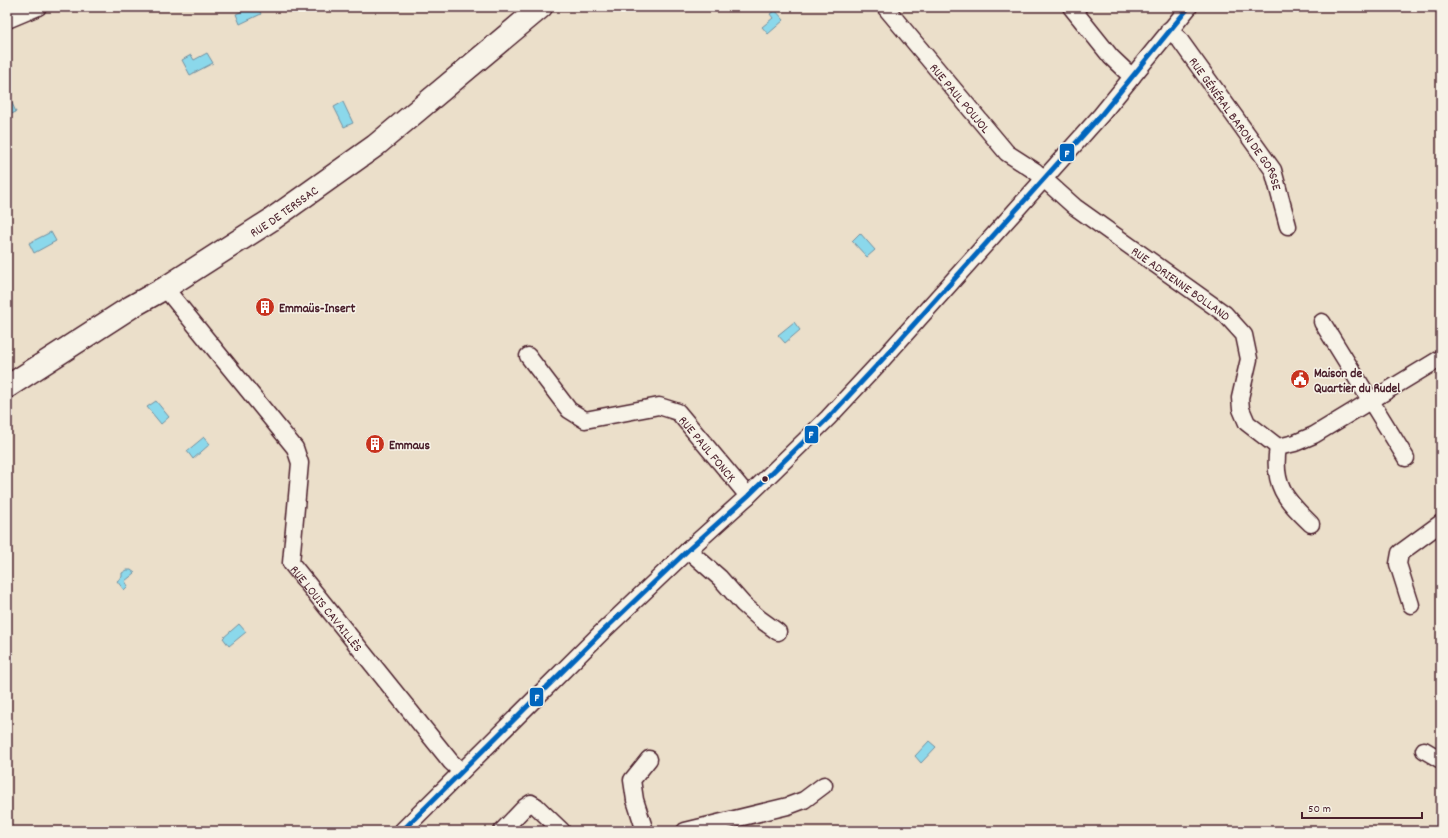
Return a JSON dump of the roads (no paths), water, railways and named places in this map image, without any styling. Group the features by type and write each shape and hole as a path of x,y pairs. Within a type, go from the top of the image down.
{"street":[{"path":"7,20 38,7"},
{"name":"RUE DE TERSSAC","path":"7,387 270,220 375,146 541,7"},
{"name":"RUE PAUL POUJOL","path":"885,7 1007,153 1044,178"},
{"path":"1071,7 1111,57 1132,77"},
{"path":"402,831 590,643 688,550 748,496 828,418 1101,115 1189,7"},
{"name":"RUE GÉNÉRAL BARON DE GORSSE","path":"1169,30 1179,39 1273,170 1288,226"},
{"name":"RUE ADRIENNE BOLLAND","path":"1044,178 1071,204 1225,314 1244,335 1249,359 1240,398 1241,409 1247,423 1278,447"},
{"name":"RUE LOUIS CAVAILLÈS","path":"165,288 295,448 300,463 291,563 451,762 461,771"},
{"path":"1322,322 1406,458"},
{"name":"RUE PAUL FONCK","path":"528,356 569,410 585,420 659,406 678,412 748,496"},
{"path":"1311,524 1291,504 1282,490 1277,475 1276,457 1278,447 1295,443 1314,435 1441,358"},
{"path":"1411,605 1398,564 1400,553 1441,523"},
{"path":"688,550 720,578 743,604 778,632"},
{"path":"1424,750 1441,760"},
{"path":"644,831 634,800 632,780 649,759"},
{"path":"685,831 725,827 804,800 824,786"},
{"path":"502,831 525,807 531,803 562,831"}],"water":[{"path":"251,7 258,7 261,14 240,24 236,14"},
{"path":"775,10 784,20 768,34 762,27 773,18 770,14"},
{"path":"207,53 213,63 190,75 182,60 191,55 194,60"},
{"path":"7,92 16,112 7,116"},
{"path":"343,102 353,123 344,127 334,107"},
{"path":"51,232 56,241 34,253 29,243"},
{"path":"860,233 875,250 867,257 852,241"},
{"path":"794,322 800,330 785,343 778,335"},
{"path":"156,401 169,417 161,424 147,407"},
{"path":"204,437 210,444 193,459 187,451"},
{"path":"127,570 131,570 135,573 125,581 128,586 124,590 117,581 122,577 122,573"},
{"path":"239,624 246,632 229,646 223,638"},
{"path":"929,741 936,747 921,763 915,756"}],"place":[{"name":"Emmaüs-Insert","path":"265,307"},
{"name":"Maison de Quartier du Rudel","path":"1300,379"},
{"name":"Emmaus","path":"375,444"}]}
